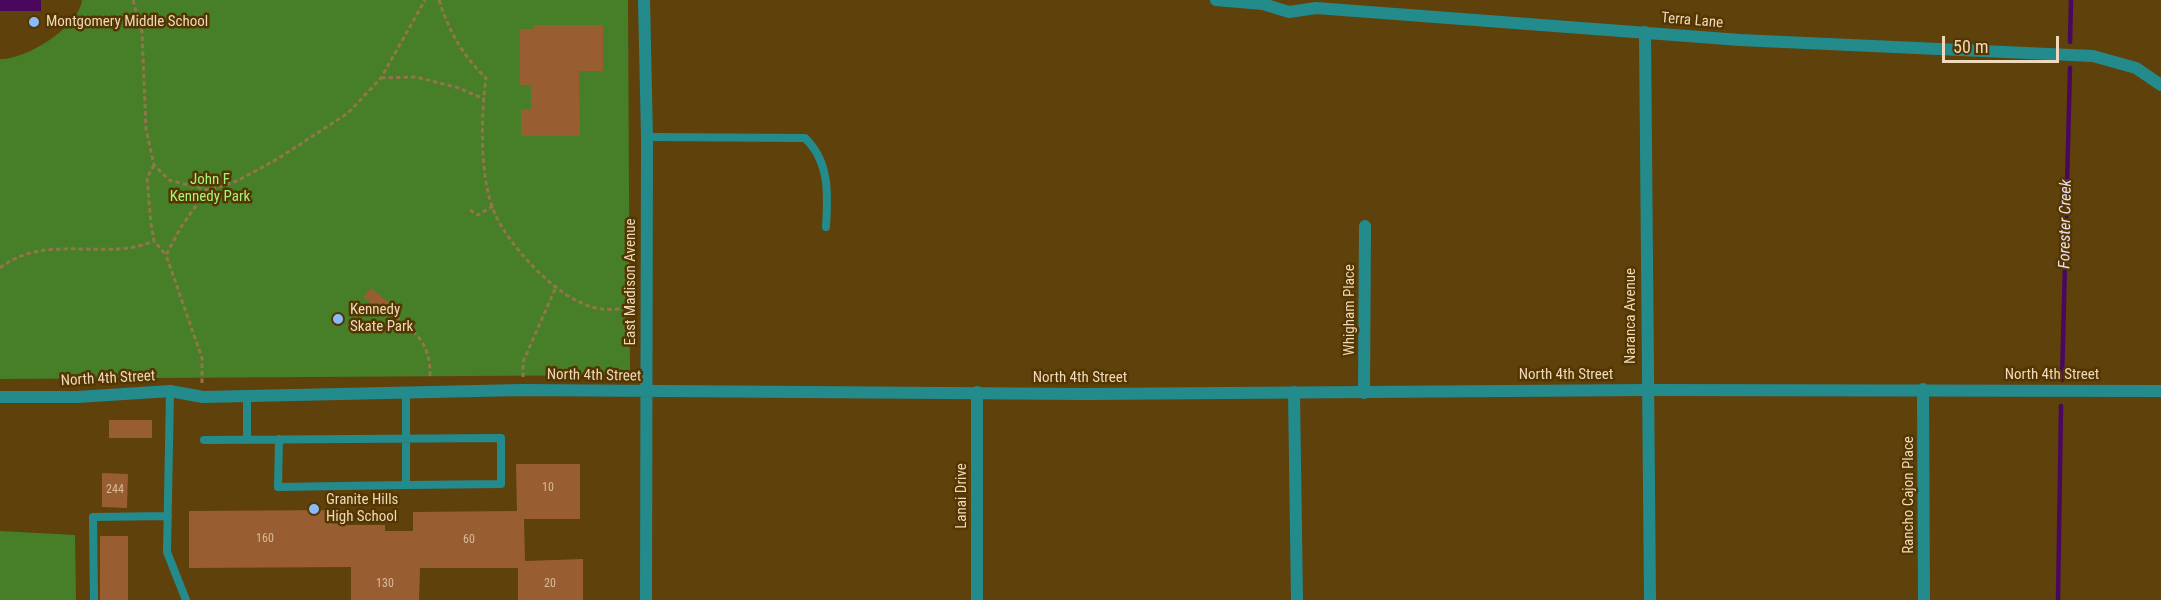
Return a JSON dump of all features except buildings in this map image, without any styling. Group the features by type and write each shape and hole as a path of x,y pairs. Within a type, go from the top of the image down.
{"street":[{"name":"East Madison Avenue","path":"644,0 648,137 645,307 646,600"},
{"name":"Terra Lane","path":"1216,0 1263,4 1289,12 1316,8 1740,40 2093,56 2136,68 2161,85"},
{"name":"Naranca Avenue","path":"1645,33 1650,600"},
{"name":"Whigham Place","path":"1364,393 1365,226"},
{"name":"North 4th Street","path":"0,397 78,397 170,391 203,397 522,390 1364,393 1923,389 2161,391"},
{"name":"Rancho Cajon Place","path":"1923,389 1924,600"},
{"name":"Lanai Drive","path":"977,392 977,600"},
{"path":"1294,392 1296,600"}],"lane":[{"path":"648,137 805,138 815,148 829,189 826,227"},
{"path":"170,391 167,552 186,600"},
{"path":"406,392 406,485"},
{"path":"247,396 247,440"},
{"path":"204,440 279,439 501,438 501,484 278,487 279,439"},
{"path":"94,600 93,517 168,516"}],"path":[{"path":"133,0 142,32 146,129 154,165 169,180 207,190 237,181 318,134 348,113 381,78 425,0"},
{"path":"439,0 449,31 470,62 486,78 482,113 485,169 495,213 521,255 556,287 591,307 616,310 645,307"},
{"path":"381,78 416,77 459,88 484,99"},
{"path":"154,165 147,178 154,241 166,255 202,358 203,397"},
{"path":"166,255 181,227 207,190"},
{"path":"470,210 478,215 493,206"},
{"path":"0,268 8,262 37,250 76,247 135,249 154,241"},
{"path":"522,390 523,362 556,287"},
{"path":"390,312 426,346 430,358 430,376"}],"green space":[{"name":"John F Kennedy Park","path":"82,0 628,0 630,375 0,379 0,59 23,54 50,40 72,21"},
{"path":"0,531 75,535 76,600 0,600"}],"shaded area":[{"path":"0,0 41,0 41,11 0,11"}],"waterway":[{"name":"Forester Creek","path":"2070,42 2071,0"},
{"name":"Forester Creek","path":"2062,380 2070,68"},
{"name":"Forester Creek","path":"2058,600 2061,406"}],"place":[{"name":"Montgomery Middle School","path":"34,22"},
{"name":"Kennedy Skate Park","path":"338,319"},
{"name":"Granite Hills High School","path":"314,509"}]}
